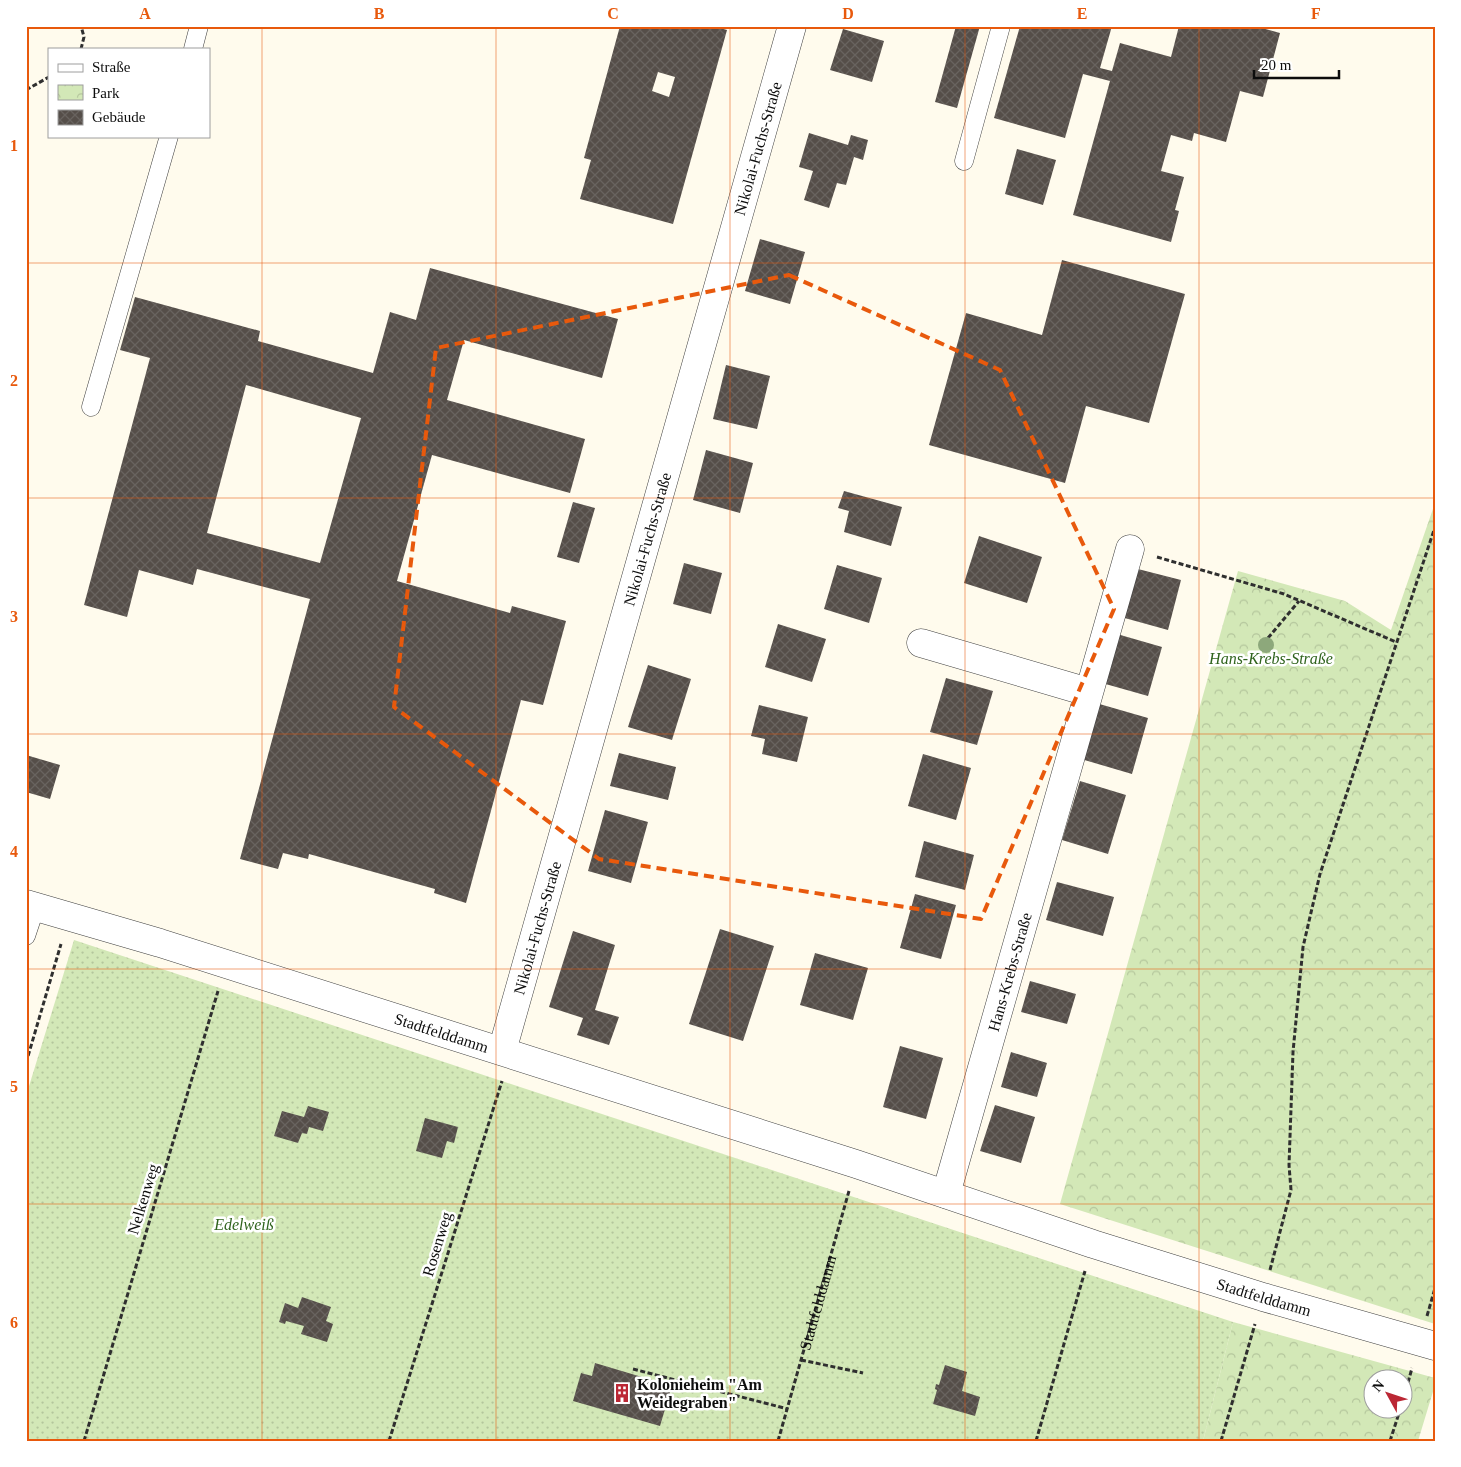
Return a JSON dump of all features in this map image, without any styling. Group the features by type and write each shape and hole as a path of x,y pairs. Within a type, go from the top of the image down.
{"street":[{"name":"Nikolai-Fuchs-Straße","path":"506,1053 792,26"},
{"name":"Hans-Krebs-Straße","path":"946,1194 1130,549"},
{"path":"922,643 1088,692"},
{"name":"Stadtfelddamm","path":"31,905 160,942 856,1164 1093,1244 1263,1297 1435,1346"}],"lane":[{"path":"193,48 200,26"},
{"path":"964,161 1001,26"},
{"path":"92,407 167,138"},
{"path":"26,936 31,905"}],"path":[{"path":"81,26 84,36 81,48"},
{"path":"26,90 48,78"},
{"path":"1221,1441 1263,1297 1291,1190 1289,1165 1293,1052 1303,947 1320,874 1435,527"},
{"path":"1130,549 1284,594 1396,642"},
{"path":"1268,638 1299,601"},
{"path":"26,1063 70,915"},
{"name":"Nelkenweg","path":"84,1441 226,964"},
{"name":"Rosenweg","path":"389,1441 506,1053"},
{"name":"Stadtfelddamm","path":"778,1441 856,1164"},
{"path":"1036,1441 1093,1244"},
{"path":"801,1360 863,1373"},
{"path":"633,1369 788,1409"},
{"path":"1390,1441 1397,1420"}],"highlighted area":[{"path":"789,275 1000,370 1114,609 981,919 599,859 394,707 436,348"}],"green space":[{"path":"1435,503 1435,1324 1060,1204 1238,571 1345,601 1391,630"},
{"name":"Edelweiß","path":"74,940 1233,1322 1203,1441 26,1441 26,1096"},
{"path":"1233,1322 1406,1370 1364,1370 1364,1420 1414,1420 1414,1372 1435,1378 1435,1385 1418,1441 1203,1441"}],"building":[{"path":"620,26 713,26 727,30 673,224 580,199 591,160 584,158","holes":["658,72 675,77 669,97 652,91"]},
{"path":"956,26 980,26 957,108 935,102"},
{"path":"1020,26 1112,26 1100,68 1112,71 1120,43 1171,57 1179,26 1254,26 1280,33 1263,97 1240,91 1226,142 1194,133 1192,141 1171,135 1161,171 1184,177 1175,210 1179,211 1171,242 1073,215 1110,81 1083,74 1065,138 994,118"},
{"path":"843,29 884,41 872,82 830,70"},
{"path":"809,133 848,145 851,135 868,140 863,160 854,157 846,185 837,183 829,208 804,200 813,171 799,167"},
{"path":"1017,149 1056,160 1043,205 1005,194"},
{"path":"760,239 805,252 790,304 745,291"},
{"path":"1062,260 1185,294 1149,423 1086,406 1065,483 929,445 966,313 1042,335"},
{"path":"430,268 618,319 602,378 464,340 447,400 585,439 570,493 432,455 397,581 510,613 512,606 566,621 543,705 521,700 466,903 434,893 435,889 309,854 308,859 283,853 278,869 240,859 310,599 197,569 193,585 139,570 127,617 84,605 150,358 120,350 135,297 260,331 258,341 373,373 390,312 416,320","holes":["246,385 361,418 320,563 207,533"]},
{"path":"726,365 770,376 757,429 713,419"},
{"path":"706,450 753,463 740,513 693,500"},
{"path":"844,491 902,507 891,546 844,532 849,511 838,508"},
{"path":"573,502 595,508 579,563 557,557"},
{"path":"979,536 1042,557 1027,603 964,583"},
{"path":"684,563 722,573 711,614 673,604"},
{"path":"837,565 882,578 869,623 824,609"},
{"path":"1134,568 1181,580 1168,630 1121,617"},
{"path":"778,624 826,639 812,682 765,667"},
{"path":"1117,634 1162,647 1148,696 1102,683"},
{"path":"648,665 691,679 672,740 628,727"},
{"path":"946,678 993,691 977,745 930,732"},
{"path":"1096,703 1148,718 1132,774 1081,759"},
{"path":"759,705 808,717 797,762 762,754 765,739 751,736"},
{"path":"619,753 676,767 668,800 610,786"},
{"path":"923,754 971,768 956,820 908,806"},
{"path":"26,755 60,765 50,799 26,792"},
{"path":"1080,781 1126,795 1108,854 1062,840"},
{"path":"605,810 648,822 631,883 588,871"},
{"path":"924,841 974,855 965,890 915,877"},
{"path":"1057,882 1114,897 1103,936 1046,920"},
{"path":"915,894 956,905 941,959 900,948"},
{"path":"720,929 774,946 743,1041 689,1024"},
{"path":"573,931 615,945 595,1010 619,1017 609,1045 577,1035 583,1018 549,1007"},
{"path":"815,953 868,968 853,1020 800,1005"},
{"path":"1030,981 1076,994 1067,1024 1021,1012"},
{"path":"900,1046 943,1058 926,1119 883,1107"},
{"path":"1011,1052 1047,1063 1037,1097 1001,1087"},
{"path":"995,1105 1035,1117 1021,1163 980,1151"},
{"path":"308,1106 329,1112 323,1131 309,1127 307,1134 302,1133 298,1143 274,1136 282,1111 304,1117"},
{"path":"425,1118 458,1127 454,1143 447,1141 442,1158 416,1151"},
{"path":"302,1297 331,1307 326,1321 333,1324 327,1342 301,1334 304,1326 286,1321 285,1324 279,1322 285,1303 298,1308"},
{"name":"Kolonieheim \"Am Weidegraben\"","path":"595,1363 672,1386 660,1426 573,1401 581,1373 592,1376"},
{"path":"945,1365 967,1372 962,1391 980,1397 975,1416 933,1404 937,1390 935,1389 936,1384 939,1385"}],"place":[{"name":"Kolonieheim \"Am Weidegraben\"","path":"622,1393"}]}
